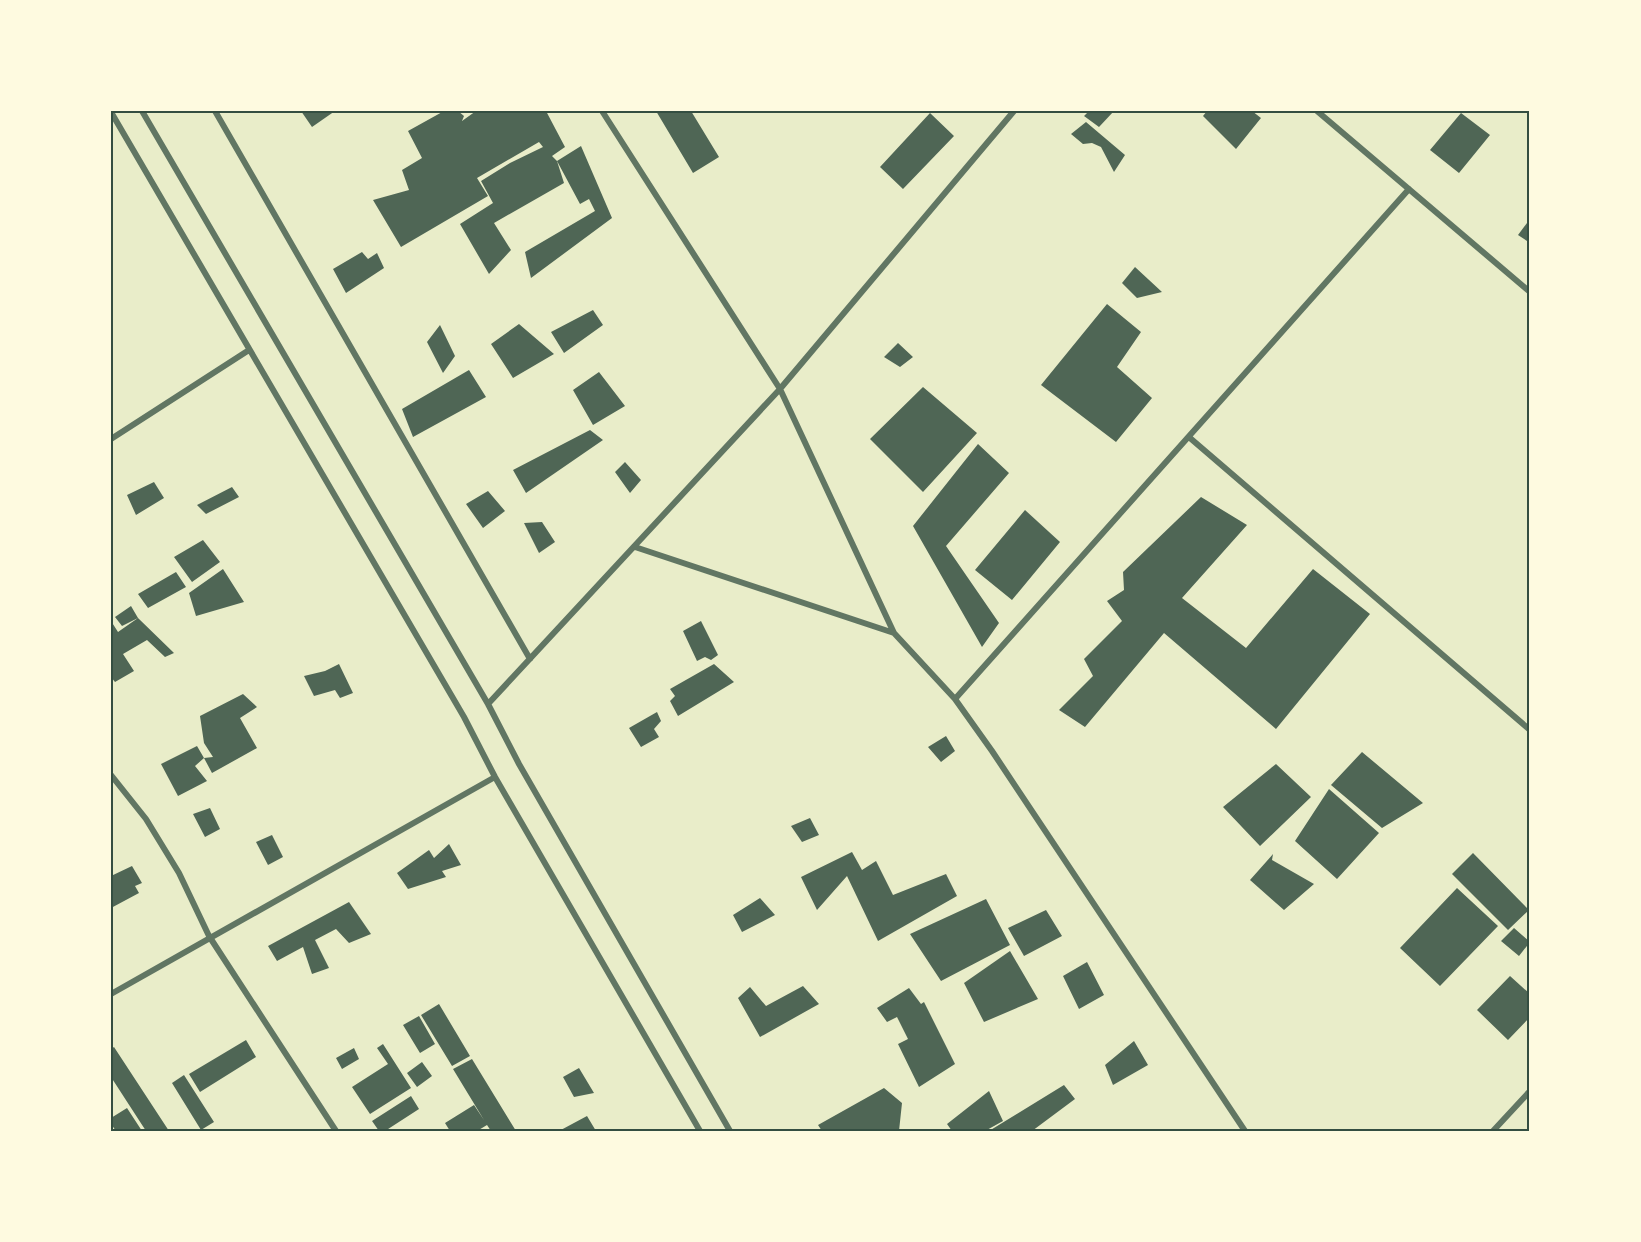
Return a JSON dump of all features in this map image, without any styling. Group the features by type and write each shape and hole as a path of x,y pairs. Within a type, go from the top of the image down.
{"street":[{"path":"142,111 488,704 519,764 730,1131"},
{"path":"215,111 530,659"},
{"path":"602,111 780,390 894,633 955,699 1245,1131"},
{"path":"488,704 780,390 1014,111"},
{"path":"1317,111 1530,292"},
{"path":"111,112 464,717 495,777 700,1131"},
{"path":"955,699 1190,438 1409,189"},
{"path":"111,439 249,350"},
{"path":"1190,438 1530,730"},
{"path":"634,547 894,633"},
{"path":"111,775 146,819 178,873 209,936 336,1131"},
{"path":"111,994 209,936 495,777"},
{"path":"1493,1131 1530,1091"}],"building":[{"path":"301,111 335,111 312,127"},
{"path":"444,111 458,111 464,116 462,121 476,111 546,111 565,147 552,156 557,161 564,183 494,223 511,250 489,274 460,224 493,203 481,181 510,163 543,147 539,142 477,178 488,196 401,247 373,200 409,190 402,170 422,158 408,131"},
{"path":"656,111 691,111 719,157 693,173"},
{"path":"1089,111 1114,111 1099,127 1084,116"},
{"path":"1207,111 1252,111 1261,118 1236,149 1203,116"},
{"path":"930,113 954,136 903,189 880,167"},
{"path":"1461,113 1490,135 1459,173 1430,150"},
{"path":"1086,122 1125,155 1114,172 1101,147 1092,143 1083,144 1071,134"},
{"path":"581,146 612,218 531,278 525,252 595,211 589,199 580,204 557,161"},
{"path":"1530,219 1530,243 1518,235"},
{"path":"362,252 368,259 377,253 384,268 346,293 333,269"},
{"path":"1135,267 1162,292 1137,298 1122,283"},
{"path":"1107,304 1141,332 1117,367 1152,398 1116,442 1041,385"},
{"path":"593,310 603,325 564,353 551,332"},
{"path":"519,324 554,354 513,378 491,344"},
{"path":"440,325 455,356 443,373 427,342"},
{"path":"898,343 913,357 900,367 884,357"},
{"path":"469,370 486,397 413,437 402,409"},
{"path":"599,372 625,406 593,425 573,390"},
{"path":"923,387 977,433 923,492 870,439"},
{"path":"590,430 603,440 526,493 513,470"},
{"path":"978,444 1009,473 946,546 999,623 982,647 913,526"},
{"path":"625,462 641,480 630,493 615,472"},
{"path":"154,482 164,498 136,515 127,495"},
{"path":"232,487 239,497 206,514 197,505"},
{"path":"488,491 505,511 483,528 466,504"},
{"path":"1201,497 1247,525 1182,598 1246,648 1313,569 1370,614 1276,729 1164,633 1085,727 1059,710 1093,676 1084,659 1122,621 1107,601 1124,590 1123,572"},
{"path":"1025,510 1060,542 1012,600 975,570"},
{"path":"542,522 555,542 539,553 524,523"},
{"path":"203,540 220,562 192,582 174,557"},
{"path":"223,569 244,602 196,616 189,593"},
{"path":"176,572 186,587 148,608 138,594"},
{"path":"131,606 138,618 122,626 115,617"},
{"path":"138,618 174,653 165,657 147,640 123,654 134,671 115,682 111,677 111,621 118,632"},
{"path":"701,621 718,655 711,660 705,657 697,661 683,631"},
{"path":"339,664 353,693 340,698 335,690 314,696 304,676 325,671"},
{"path":"714,664 734,682 678,716 670,701 675,696 670,689"},
{"path":"243,694 257,707 240,718 257,748 212,773 204,758 213,757 204,743 200,716"},
{"path":"657,712 661,721 654,729 659,737 641,747 629,728"},
{"path":"946,736 955,751 941,762 928,747"},
{"path":"197,746 204,758 195,766 207,781 178,796 161,764"},
{"path":"1362,752 1423,803 1382,828 1331,785"},
{"path":"1276,764 1311,797 1260,846 1223,807"},
{"path":"1329,789 1379,833 1337,879 1295,841"},
{"path":"210,808 220,829 205,837 193,814"},
{"path":"810,818 819,835 802,842 791,826"},
{"path":"272,835 283,857 268,865 256,842"},
{"path":"449,844 461,865 442,871 446,877 408,889 397,873 429,850 434,858"},
{"path":"852,852 862,870 876,861 893,895 946,874 957,896 878,941 847,876 817,910 801,877"},
{"path":"1473,853 1529,910 1508,930 1452,874"},
{"path":"1273,854 1272,860 1314,884 1284,910 1250,880"},
{"path":"132,866 142,883 135,886 139,893 111,908 111,876"},
{"path":"1457,888 1498,926 1440,986 1400,948"},
{"path":"760,898 775,915 742,932 733,915"},
{"path":"986,899 1010,945 941,981 910,934"},
{"path":"349,902 371,934 349,943 336,929 315,940 329,968 312,974 303,947 277,961 268,946"},
{"path":"1046,910 1062,936 1024,956 1008,928"},
{"path":"1514,928 1530,942 1519,956 1501,941"},
{"path":"1010,951 1038,999 984,1022 964,983"},
{"path":"1087,962 1104,995 1079,1009 1063,976"},
{"path":"1510,976 1530,994 1530,1017 1508,1040 1477,1010"},
{"path":"803,986 819,1004 760,1037 738,998 750,987 766,1006"},
{"path":"909,988 921,1004 924,1002 955,1064 919,1087 898,1044 908,1039 897,1017 887,1022 877,1008"},
{"path":"439,1004 470,1056 452,1066 421,1015"},
{"path":"419,1016 435,1044 420,1053 403,1025"},
{"path":"246,1040 256,1057 200,1092 189,1074"},
{"path":"1134,1041 1148,1065 1113,1085 1105,1065"},
{"path":"383,1044 411,1088 370,1114 352,1087 388,1064 377,1048"},
{"path":"114,1047 169,1131 146,1131 111,1077 111,1049"},
{"path":"354,1048 359,1059 342,1069 336,1058"},
{"path":"472,1059 516,1131 491,1131 487,1125 477,1131 450,1131 445,1123 474,1105 484,1120 453,1069"},
{"path":"422,1062 432,1076 417,1087 407,1073"},
{"path":"579,1068 594,1093 574,1097 563,1077"},
{"path":"184,1075 214,1122 201,1130 172,1083"},
{"path":"1064,1085 1075,1099 1032,1131 989,1131"},
{"path":"884,1088 902,1103 899,1131 822,1131 818,1125"},
{"path":"989,1091 1003,1121 985,1131 952,1131 947,1124"},
{"path":"411,1096 419,1109 385,1131 379,1131 372,1121"},
{"path":"127,1108 142,1131 116,1131 111,1124 111,1118"},
{"path":"587,1116 596,1131 559,1131"}]}
